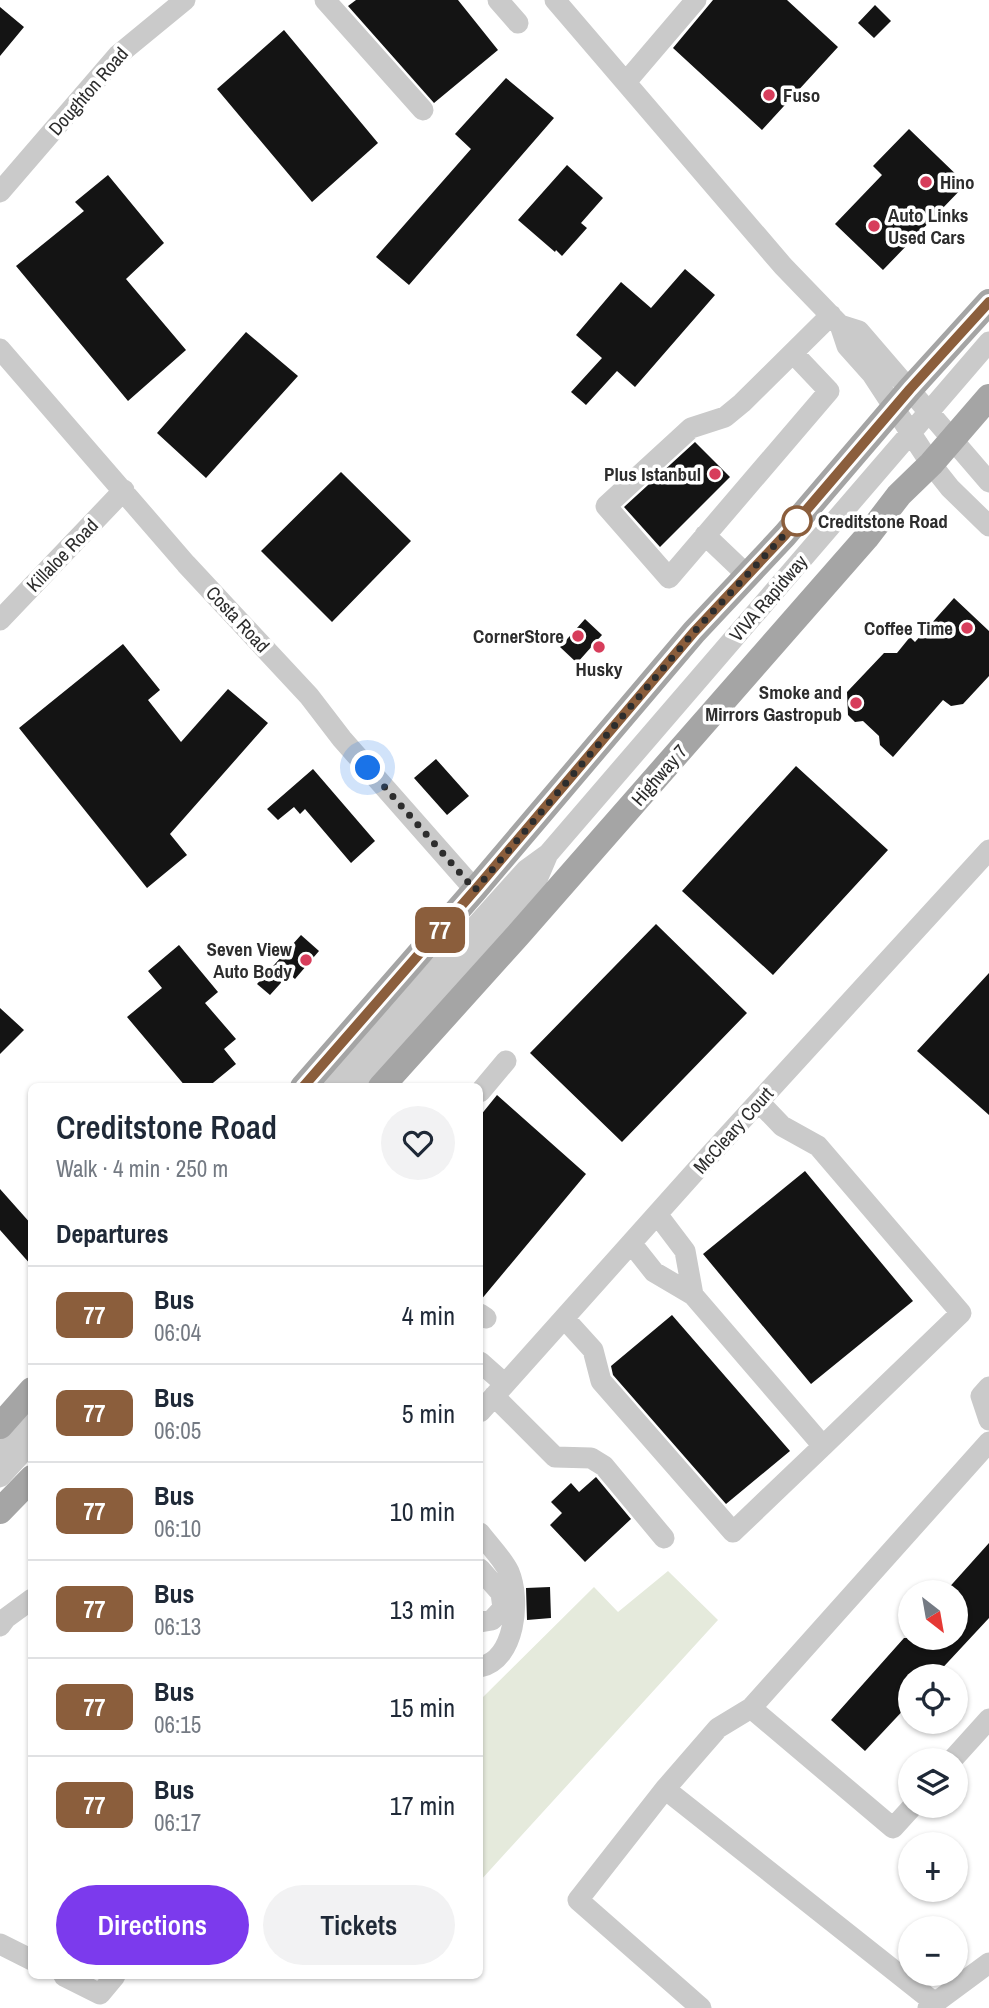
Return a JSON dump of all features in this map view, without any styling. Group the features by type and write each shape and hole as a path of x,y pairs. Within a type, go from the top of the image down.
{"main road":[{"path":"306,1083 694,632 785,535 902,398 989,302"},
{"name":"Highway 7","path":"385,1083 857,549 899,495 931,464 989,397"},
{"path":"0,1426 28,1394"},
{"path":"0,1511 28,1482"}],"street":[{"name":"Doughton Road","path":"0,192 118,55 186,0"},
{"path":"325,0 423,110"},
{"path":"498,0 518,23"},
{"path":"555,0 783,266 836,320 859,331 902,398 910,433 950,488 989,526"},
{"path":"626,82 696,0"},
{"path":"793,353 829,391 669,579 606,506 691,428 725,417 793,353 836,320"},
{"name":"VIVA Rapidway","path":"335,1083 526,870 548,854 989,342"},
{"name":"Costa Road","path":"0,349 186,564 309,696 342,738 475,890"},
{"path":"902,398 929,411 989,482"},
{"name":"Killaloe Road","path":"0,620 124,490"},
{"path":"705,535 747,575"},
{"name":"McCleary Court","path":"483,1409 657,1213 989,850"},
{"name":"VIVA Rapidway","path":"357,1083 535,884 548,854"},
{"path":"483,1087 506,1060"},
{"path":"564,1318 593,1350 601,1381 733,1532 961,1313 818,1146 782,1126 758,1102"},
{"path":"657,1213 685,1251 693,1295"},
{"path":"631,1243 654,1272 693,1295 823,1446"},
{"path":"483,1366 499,1390 555,1457 591,1458 604,1466 664,1538"},
{"path":"989,1387 981,1396 989,1420"},
{"path":"0,1454 28,1423"},
{"path":"701,2008 578,1900 665,1789 718,1728 751,1708 989,1442"},
{"path":"0,1477 28,1446"},
{"path":"483,1537 509,1572 515,1615 508,1641 498,1657 483,1666"},
{"path":"483,1573 500,1593 503,1608 492,1620 483,1622"},
{"path":"0,1626 6,1618 28,1602"},
{"path":"751,1708 893,1828 902,1818"},
{"path":"964,1748 989,1719"},
{"path":"665,1789 932,2005 989,1963"},
{"path":"0,1944 28,1958"},
{"path":"70,1979 100,1994 112,1979"}],"shaded area":[{"path":"668,1571 718,1620 483,1878 483,1697 594,1587 618,1612"}],"building":[{"path":"356,0 458,0 498,50 434,103 348,6"},
{"path":"713,0 787,0 838,47 762,130 673,48"},
{"path":"875,5 891,21 874,38 858,23"},
{"path":"0,7 24,27 0,56"},
{"path":"284,30 378,143 312,202 217,89"},
{"path":"506,78 554,118 409,285 376,257 471,149 455,134"},
{"path":"909,129 966,184 883,270 835,224 882,175 873,166"},
{"path":"567,165 603,198 581,223 587,228 562,256 518,220"},
{"path":"108,175 164,243 126,279 186,350 128,401 16,266 84,211 75,202"},
{"path":"685,269 715,295 635,387 617,371 586,405 571,392 602,358 576,335 621,282 651,308"},
{"path":"246,332 298,376 206,478 157,433"},
{"path":"695,442 730,477 660,547 624,507"},
{"path":"341,472 411,541 332,622 261,551"},
{"path":"954,598 989,631 989,676 963,704 951,706 943,700 893,757 880,745 879,736 863,721 855,722 848,715 847,692 884,653 897,653 910,637 915,642"},
{"path":"585,619 602,635 577,663 560,647"},
{"path":"123,644 160,690 148,700 181,742 228,689 268,723 170,834 187,855 147,888 19,728"},
{"path":"436,759 469,796 447,815 414,778"},
{"path":"796,766 888,850 773,975 682,891"},
{"path":"313,769 375,841 351,863 305,809 300,814 294,807 278,820 267,809"},
{"path":"656,924 747,1013 622,1142 530,1053"},
{"path":"301,935 319,951 295,979 289,974 270,995 257,984"},
{"path":"179,945 218,992 205,1003 236,1039 224,1049 236,1064 213,1083 183,1083 127,1017 162,988 148,971"},
{"path":"989,973 989,1115 917,1051"},
{"path":"0,1008 24,1030 0,1054"},
{"path":"497,1095 586,1174 483,1297 483,1112"},
{"path":"805,1171 913,1301 811,1384 703,1254"},
{"path":"0,1189 28,1220 28,1262 0,1230"},
{"path":"672,1315 790,1451 726,1504 613,1375 611,1366"},
{"path":"596,1477 631,1519 585,1562 550,1525 562,1513 551,1502 571,1483 579,1492"},
{"path":"989,1543 989,1618 968,1641 968,1580 956,1580"},
{"path":"550,1587 551,1618 527,1620 526,1588"},
{"path":"898,1645 898,1650 959,1650 946,1664 898,1664 898,1716 865,1751 831,1720"}],"bus line":[{"name":"77","path":"306,1083 694,632 785,535 910,389 989,302"}],"place":[{"name":"Fuso","path":"769,95"},
{"name":"Hino","path":"926,182"},
{"name":"Auto Links Used Cars","path":"874,226"},
{"name":"Plus Istanbul","path":"715,474"},
{"name":"Creditstone Road","path":"797,521"},
{"name":"Coffee Time","path":"967,628"},
{"name":"CornerStore","path":"578,636"},
{"name":"Husky","path":"599,647"},
{"name":"Smoke and Mirrors Gastropub","path":"856,703"},
{"name":"Seven View Auto Body","path":"306,960"}],"route":[{"path":"368,768 475,890 694,632 800,518 797,521"}]}
